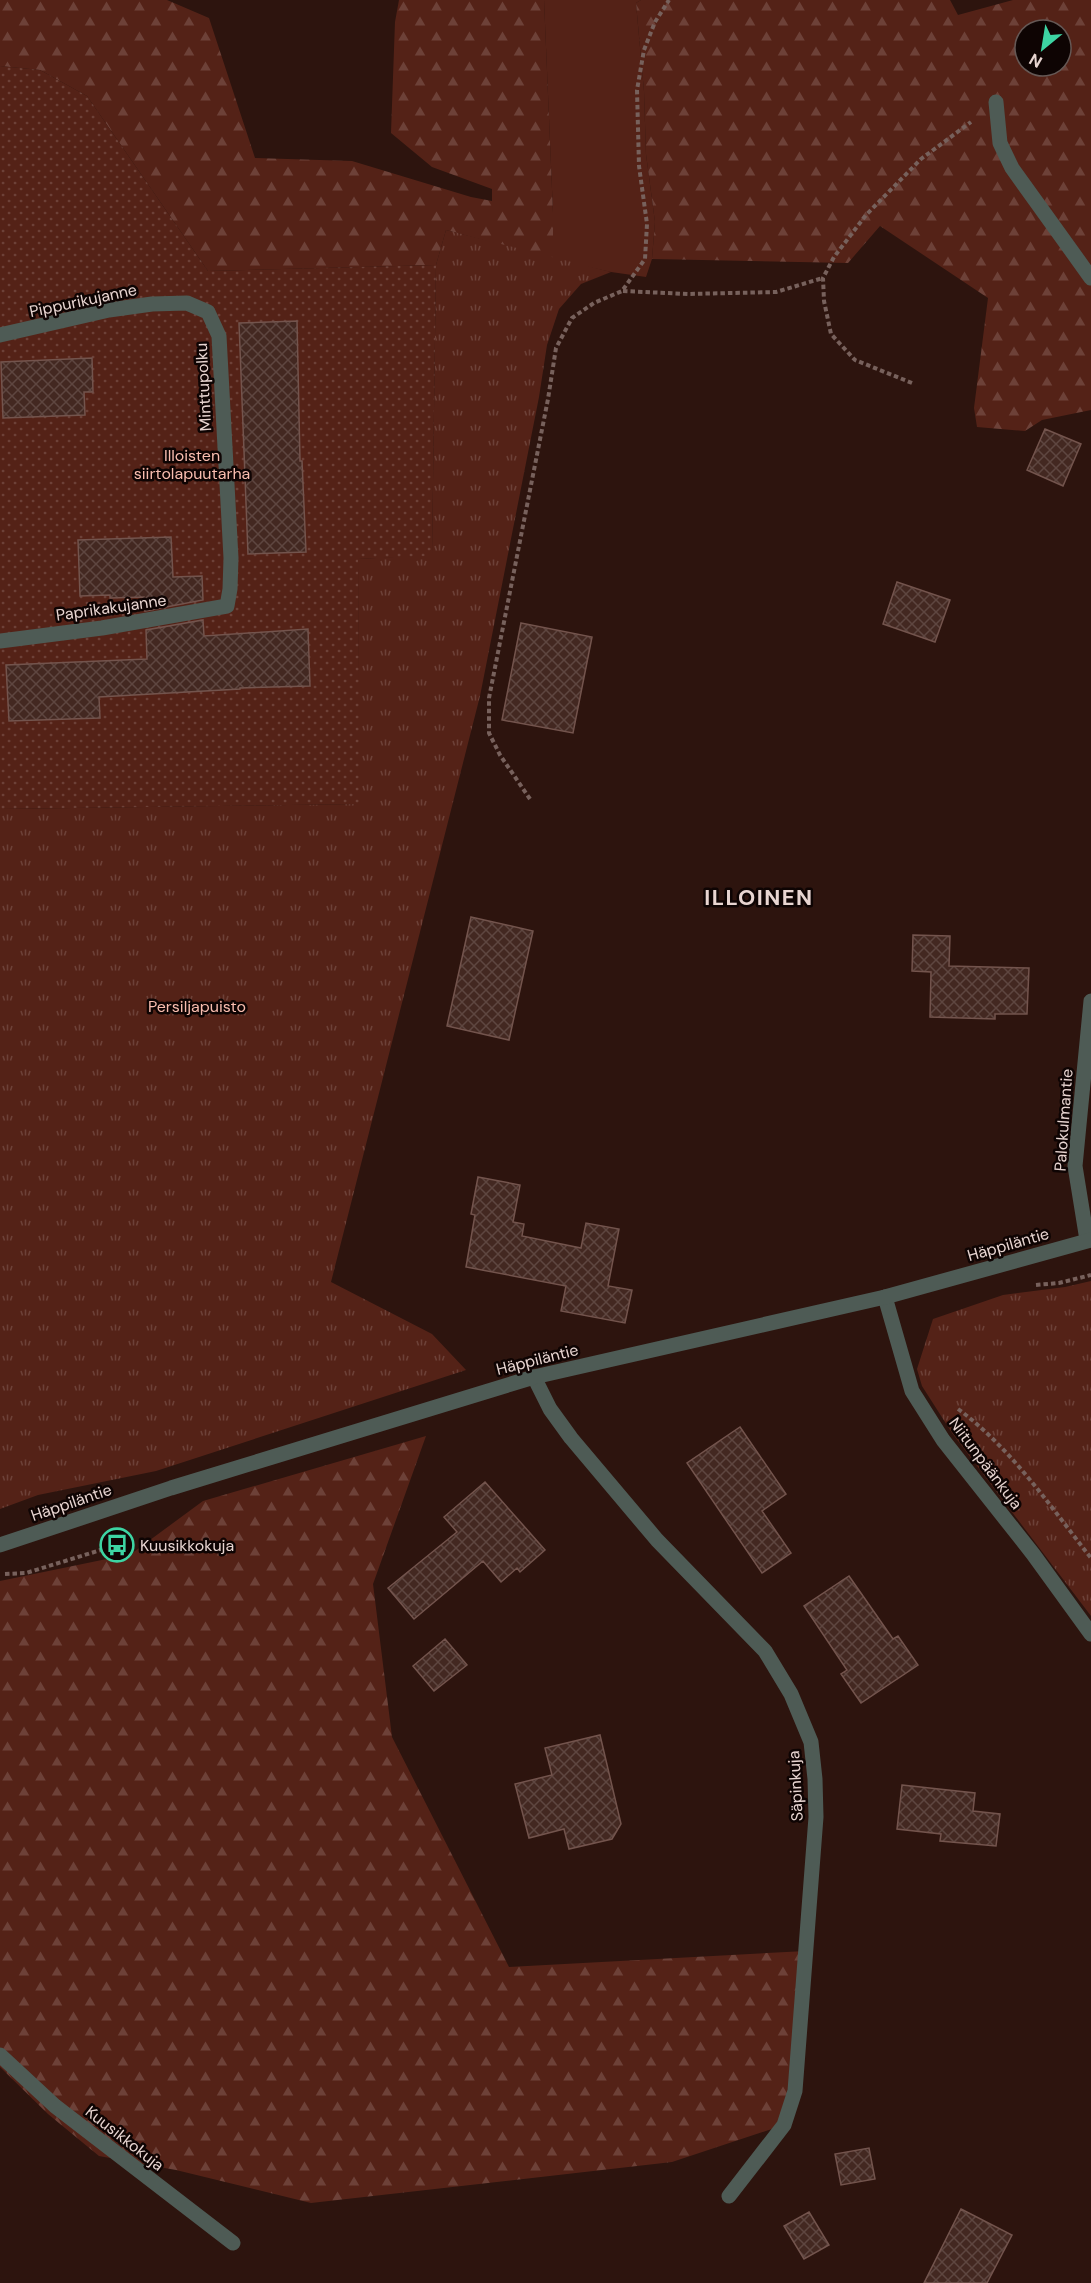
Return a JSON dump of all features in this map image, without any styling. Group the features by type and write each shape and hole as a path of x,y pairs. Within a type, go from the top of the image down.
{"street":[{"path":"996,102 1000,143 1012,168 1091,278"},
{"name":"Pippurikujanne","path":"0,335 109,310 152,304 187,303 207,312"},
{"name":"Minttupolku","path":"207,312 219,336 231,558 227,606"},
{"name":"Paprikakujanne","path":"0,641 102,628 227,606"},
{"name":"Palokulmantie","path":"1089,1240 1075,1167 1091,1001"},
{"name":"Häppiläntie","path":"0,1545 171,1488 534,1377 885,1297 1089,1240"},
{"name":"Niitunpäänkuja","path":"885,1297 912,1391 943,1440 1033,1554 1091,1634"},
{"name":"Säpinkuja","path":"534,1377 550,1409 571,1438 657,1540 765,1652 791,1694 811,1742 816,1817 795,2091 784,2125 729,2196"},
{"name":"Kuusikkokuja","path":"0,2055 55,2106 233,2243"}],"path":[{"path":"622,291 645,259 647,224 639,166 637,90 644,50 655,22 669,0"},
{"path":"912,383 855,360 831,334 824,301 823,278 834,257 866,214 921,159 955,136 996,102"},
{"path":"530,799 500,755 489,733 489,698 546,410 556,348 572,318 594,303 622,291 688,294 777,292 823,278"},
{"path":"952,1405 971,1419 1023,1472 1091,1558"},
{"path":"0,1575 26,1573 117,1545"}],"green space":[{"path":"0,0 167,0 209,18 255,158 352,161 471,197 492,201 492,189 432,167 391,133 395,22 399,0 544,0 553,259 446,230 436,265 208,271 87,96 40,70 0,66"},
{"path":"544,0 641,0 636,3 644,91 646,154 655,222 652,259 646,277 553,259"},
{"path":"641,0 950,0 958,15 1013,0 1091,0 1091,410 1042,420 1025,431 977,427 974,408 988,298 880,226 848,263 652,259 655,222 646,154 644,91 636,3"},
{"name":"Illoisten siirtolapuutarha","path":"0,66 40,70 87,96 208,271 436,265 432,556 358,559 360,804 0,809"},
{"name":"Persiljapuisto","path":"446,230 611,272 581,284 559,309 547,345 539,397 480,696 331,1282 432,1334 466,1370 156,1471 38,1495 0,1509 0,809 359,804 358,559 432,555 436,265"},
{"path":"1091,1281 1091,1616 952,1433 922,1386 917,1369 933,1319 1003,1295 1065,1287"},
{"path":"426,1436 373,1584 392,1737 509,1967 806,1951 784,2125 672,2162 311,2203 176,2170 99,2156 48,2114 0,2067 0,1581 131,1554 203,1501"}],"building":[{"path":"297,321 300,461 302,461 306,552 248,554 239,323"},
{"path":"92,358 93,392 84,392 85,415 3,418 1,362"},
{"path":"1045,429 1081,444 1063,486 1027,470"},
{"path":"171,537 173,577 202,576 203,600 145,611 144,597 80,596 78,540"},
{"path":"897,582 950,600 935,642 883,624"},
{"path":"203,620 204,636 308,629 310,686 99,697 100,718 9,721 6,665 147,659 146,630"},
{"path":"521,623 592,637 573,733 502,720"},
{"path":"471,917 533,931 509,1040 447,1026"},
{"path":"913,935 950,936 949,966 1029,968 1027,1014 995,1014 995,1019 930,1017 931,972 912,971"},
{"path":"478,1177 520,1185 513,1222 524,1224 522,1236 581,1248 586,1223 619,1229 608,1286 632,1290 625,1323 561,1311 566,1286 466,1267 475,1215 471,1214"},
{"path":"740,1427 786,1494 762,1511 791,1553 762,1573 687,1463"},
{"path":"485,1482 545,1550 520,1572 517,1568 501,1582 483,1561 414,1619 388,1588 457,1532 444,1517"},
{"path":"849,1576 893,1639 898,1636 918,1665 861,1703 841,1674 847,1670 804,1606"},
{"path":"445,1639 467,1665 434,1691 413,1666"},
{"path":"600,1735 621,1824 612,1839 569,1849 564,1829 529,1838 515,1784 552,1775 545,1748"},
{"path":"902,1785 975,1793 973,1811 1000,1814 996,1846 940,1841 941,1834 897,1829"},
{"path":"869,2148 875,2179 841,2185 835,2154"},
{"path":"961,2209 1012,2235 987,2283 924,2283"},
{"path":"809,2212 829,2245 804,2259 784,2226"}],"place":[{"name":"Kuusikkokuja","path":"117,1545"}],"district":[{"name":"ILLOINEN","path":"759,897"}]}
